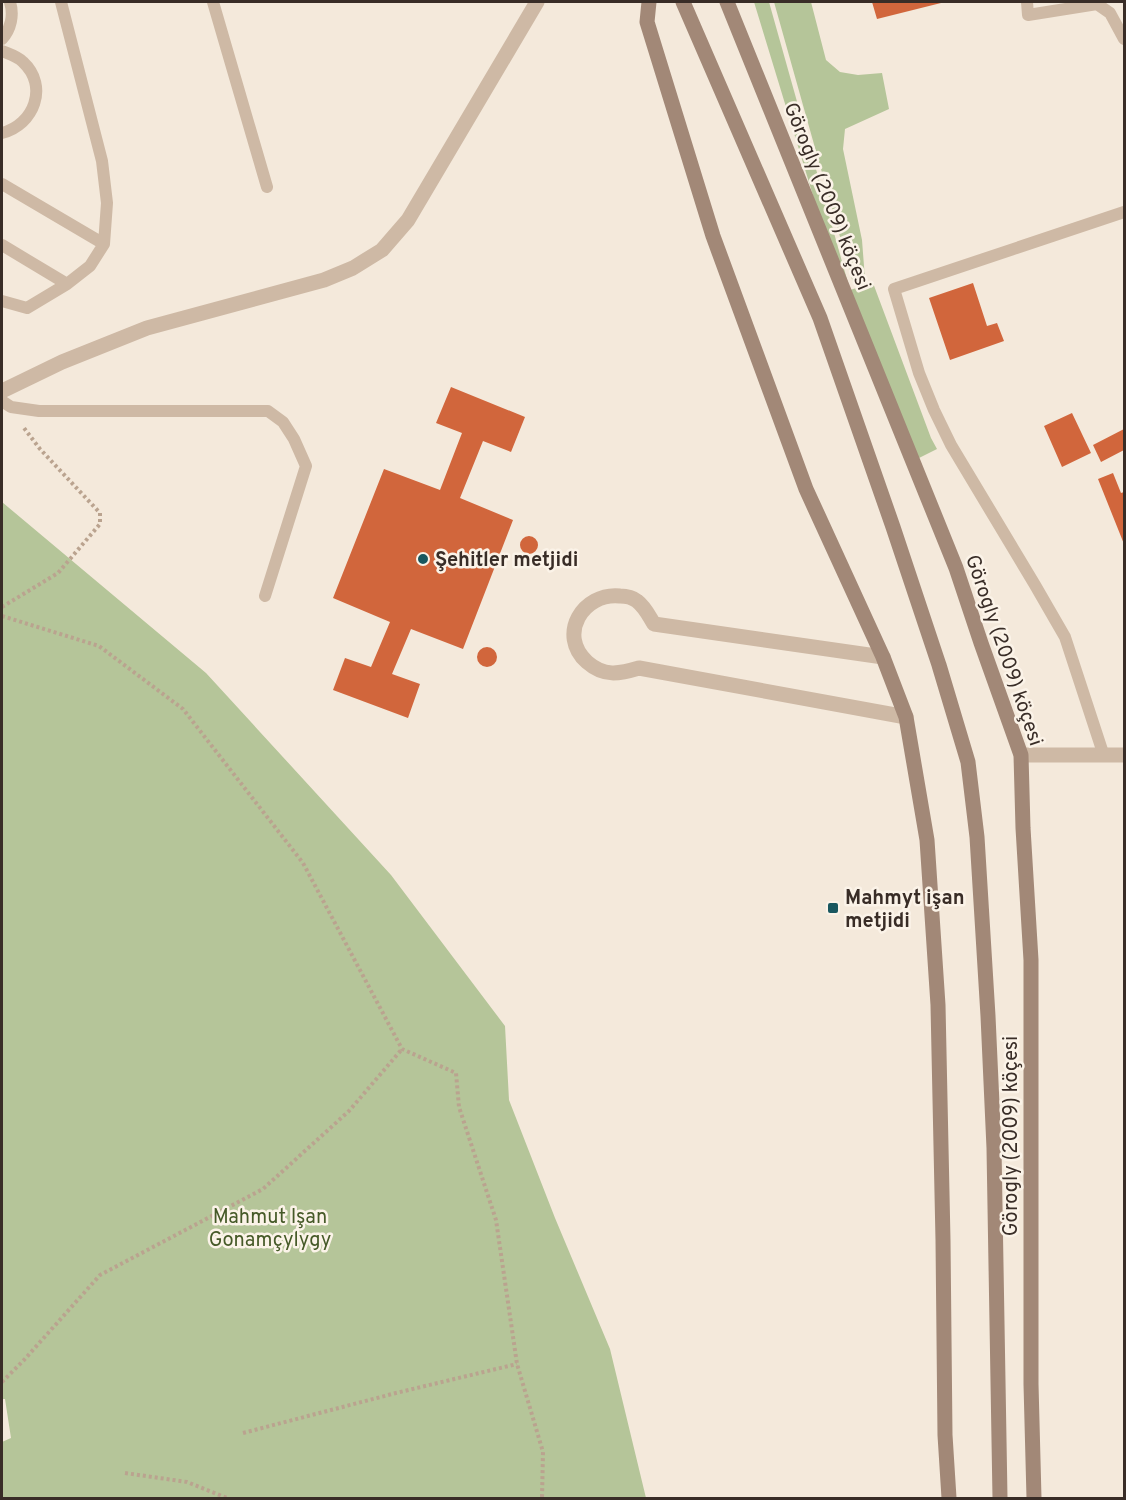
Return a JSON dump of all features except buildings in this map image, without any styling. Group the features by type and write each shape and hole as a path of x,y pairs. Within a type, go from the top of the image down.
{"main road":[{"path":"649,2 647,22 713,236 806,489 883,657 906,717 927,840 938,1005 948,1498"},
{"name":"Görogly (2009) köçesi","path":"683,2 820,318 936,654 968,762 977,837 993,1126 1000,1498"},
{"name":"Görogly (2009) köçesi","path":"727,2 956,568 1021,755 1030,960 1031,1384 1034,1498"}],"street":[{"path":"2,392 62,363 147,328 324,280 353,268 382,250 408,220 537,2"},
{"path":"883,657 654,624 636,600 613,595 603,597 581,611 574,633 575,643 584,659 594,668 605,672 623,673 639,668 906,717"},
{"path":"1021,755 1125,755"}],"lane":[{"path":"2,39 11,22 10,2"},
{"path":"2,301 27,308 67,284 90,266 104,244 106,203 102,161 61,2"},
{"path":"213,2 267,187"},
{"path":"1027,2 1028,15 1097,4 1110,14 1125,39"},
{"path":"2,51 23,61 36,85 36,99 32,112 23,123 2,133"},
{"path":"2,183 104,244"},
{"path":"1104,756 1065,637 951,445 919,373 894,289 1125,212"},
{"path":"2,244 67,284"},
{"path":"6,404 39,411 268,411 283,422 294,439 306,466 265,596"}],"path":[{"path":"2,607 58,573 100,524 100,513 39,449 6,404"},
{"path":"2,616 99,646 183,709 303,863 402,1049 456,1073 459,1107 496,1220 517,1364 543,1452 542,1498"},
{"path":"2,1382 100,1275 263,1189 349,1111 402,1049"},
{"path":"243,1433 517,1364"},
{"path":"125,1473 187,1482 227,1498"}],"green space":[{"path":"754,2 769,2 850,290 873,283 937,449 915,460 822,225"},
{"path":"774,2 811,2 826,60 840,72 858,75 882,73 889,109 845,129 843,149 862,240 865,279 853,283"},
{"name":"Mahmut Işan Gonamçylygy","path":"2,502 206,673 391,875 505,1026 509,1100 610,1349 646,1498 2,1498 2,1442 11,1438 5,1399 2,1399"}],"place":[{"name":"Şehitler metjidi","path":"423,559"},
{"name":"Mahmyt işan metjidi","path":"833,908"}]}
